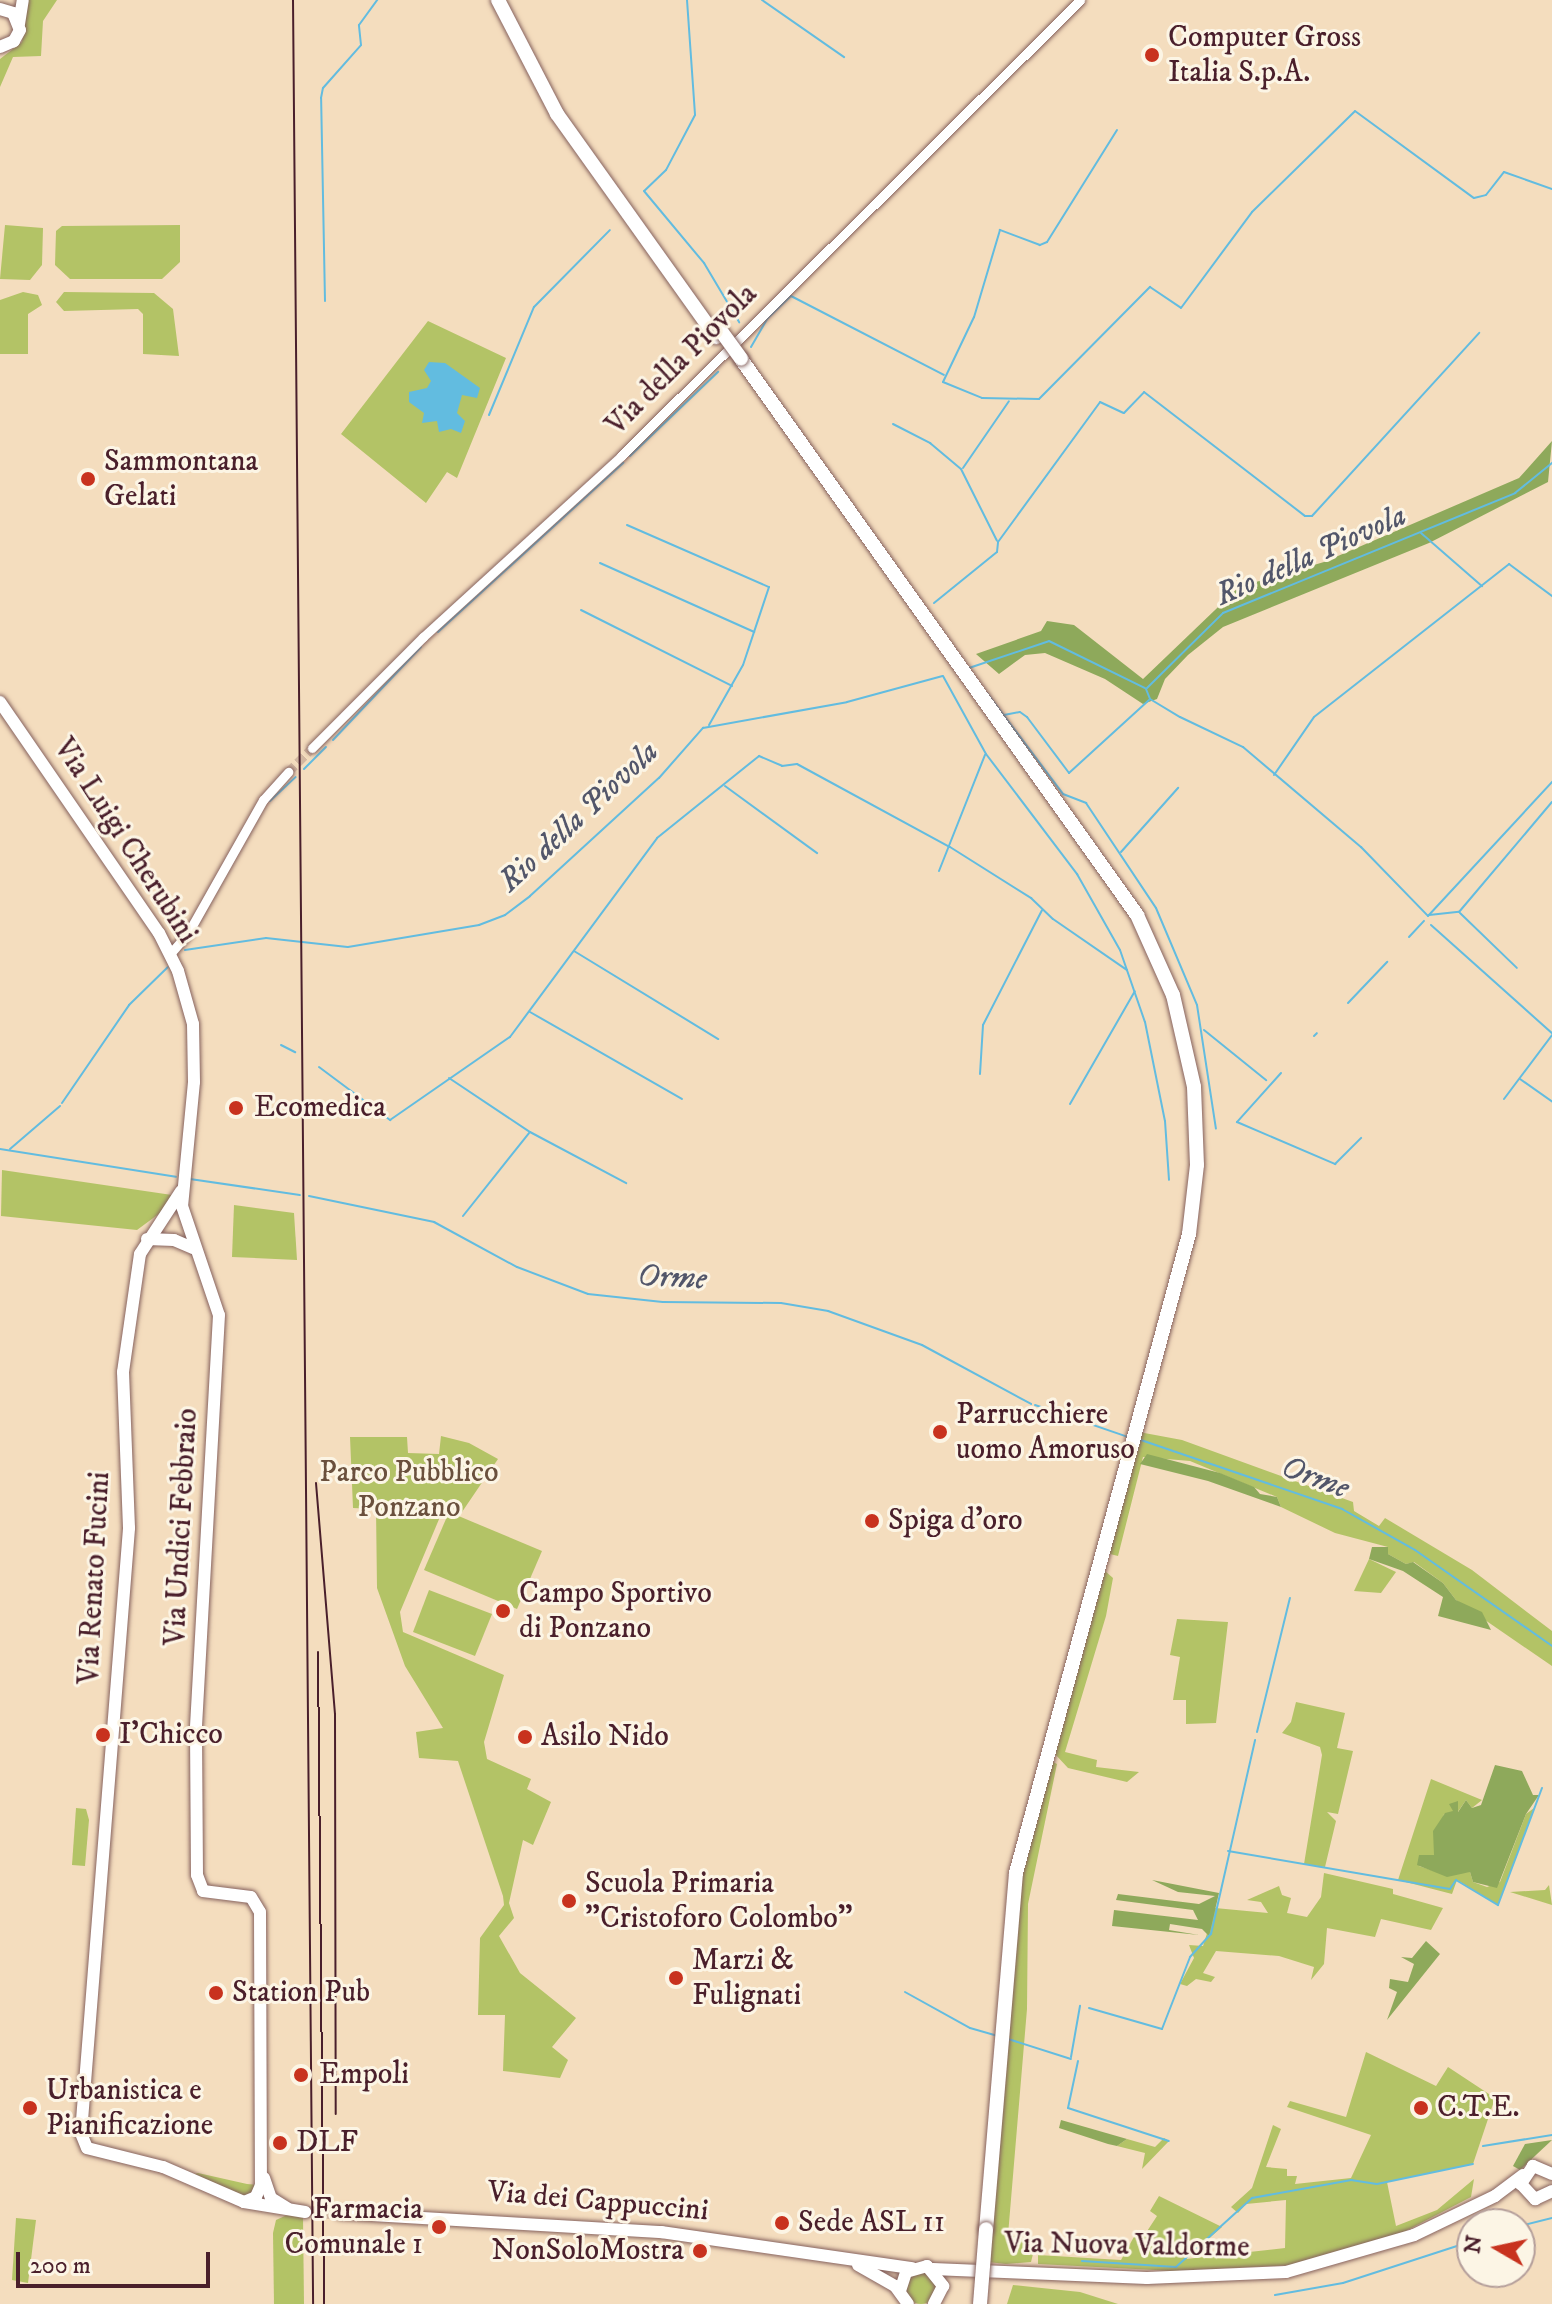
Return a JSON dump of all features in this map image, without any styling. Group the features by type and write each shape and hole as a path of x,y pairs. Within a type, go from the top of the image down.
{"highway":[{"path":"498,0 557,114 719,334"},
{"path":"507,0 565,111 1131,921 1165,996 1186,1087 1189,1173 1178,1247 1091,1573 1016,1873 971,2304"},
{"path":"980,2304 981,2230"}],"main road":[{"path":"7,0 0,8 13,13 19,24"},
{"path":"1,49 18,36 23,0"},
{"name":"Via Luigi Cherubini","path":"0,695 169,955 187,998 196,1051 181,1191"},
{"name":"Via Luigi Cherubini","path":"0,702 10,714"},
{"name":"Via Renato Fucini","path":"181,1191 147,1239 135,1273 122,1379 129,1528 81,2133 84,2146 163,2167 242,2202"},
{"name":"Via Undici Febbraio","path":"181,1191 193,1248 219,1315 196,1732 197,1875 203,1891 251,1897 258,1903 261,2169"},
{"path":"147,1239 174,1240 193,1248"},
{"name":"Via Nuova Valdorme","path":"933,2269 1147,2278 1286,2272 1414,2235 1495,2196 1552,2155"},
{"path":"1537,2166 1552,2174"},
{"path":"242,2202 259,2194 261,2169"},
{"path":"242,2202 300,2211 271,2198 261,2169"},
{"path":"1523,2175 1525,2193"},
{"name":"Via Nuova Valdorme","path":"1495,2196 1525,2193 1535,2199 1550,2195"},
{"name":"Via dei Cappuccini","path":"340,2213 661,2232 850,2261 933,2269"},
{"name":"Via dei Cappuccini","path":"850,2261 906,2301"},
{"name":"Via dei Cappuccini","path":"906,2301 902,2278 912,2268"},
{"path":"933,2269 939,2298"},
{"name":"Via Nuova Valdorme","path":"939,2298 984,2269"}],"street":[{"name":"Via della Piovola","path":"312,748 423,637 621,456 1080,0"},
{"path":"169,955 188,933 263,800 288,772"}],"green space":[{"path":"28,0 57,0 43,21 41,56 13,57 0,87 0,59 22,42"},
{"path":"5,225 43,228 42,265 30,280 0,279"},
{"path":"180,225 180,262 162,279 70,279 55,265 56,231 62,226"},
{"path":"23,292 38,295 42,305 28,314 28,354 0,354 0,300"},
{"path":"64,292 154,293 173,309 179,356 143,354 143,314 138,309 64,311 56,302"},
{"path":"428,321 506,358 457,478 447,472 426,503 341,434"},
{"path":"1552,441 1548,482 1429,543 1223,627 1188,655 1165,679 1157,699 1143,704 1105,679 1045,653 1025,655 999,674 976,654 1041,631 1047,621 1074,625 1143,679 1239,587 1324,562 1519,478"},
{"path":"2,1170 172,1195 160,1213 137,1230 1,1216"},
{"path":"234,1205 294,1213 297,1260 232,1257"},
{"path":"1139,1432 1182,1440 1353,1502 1354,1511 1379,1526 1385,1518 1472,1570 1552,1631 1552,1666 1456,1600 1443,1583 1414,1562 1406,1564 1388,1554 1388,1547 1335,1533 1281,1507 1277,1497 1190,1461 1143,1457 1118,1556 1106,1553"},
{"name":"Parco Pubblico Ponzano","path":"441,1436 469,1443 498,1459 462,1512 445,1505 400,1612 403,1632 504,1675 484,1742 487,1759 531,1779 527,1789 551,1802 533,1845 523,1840 509,1903 514,1918 499,1936 520,1973 576,2018 552,2047 568,2060 560,2078 503,2071 505,2015 478,2015 480,1938 504,1905 503,1896 458,1761 419,1758 416,1732 443,1728 405,1666 377,1588 376,1509 353,1508 350,1437 407,1437 408,1453 439,1454"},
{"path":"1147,1454 1220,1473 1254,1487 1260,1494 1277,1497 1281,1507 1208,1481 1140,1464"},
{"path":"449,1512 542,1551 517,1609 424,1570"},
{"path":"1372,1547 1388,1547 1388,1554 1406,1564 1413,1562 1443,1583 1456,1600 1482,1612 1491,1630 1438,1616 1443,1597 1403,1571 1369,1559"},
{"path":"1369,1559 1396,1572 1381,1593 1354,1591"},
{"path":"1105,1571 1113,1578 1106,1616 1065,1752 1097,1760 1096,1767 1139,1772 1127,1782 1068,1768 1055,1754"},
{"path":"429,1590 492,1614 475,1656 413,1632"},
{"path":"1177,1619 1228,1622 1216,1723 1186,1724 1186,1700 1173,1700 1180,1657 1170,1655"},
{"path":"1296,1702 1345,1713 1337,1748 1353,1751 1338,1814 1327,1812 1336,1821 1325,1867 1304,1864 1322,1755 1320,1747 1282,1733 1291,1722"},
{"path":"1049,1760 1057,1764 1028,1904 1027,2009 1008,2235 1036,2242 1031,2262 1006,2264 988,2262 1015,1907"},
{"path":"1495,1765 1522,1771 1533,1795 1539,1795 1526,1814 1497,1888 1473,1882 1470,1872 1447,1877 1417,1865 1419,1855 1434,1855 1433,1831 1445,1813 1453,1811 1449,1804 1458,1801 1458,1812 1466,1800 1472,1808 1481,1805"},
{"path":"1431,1779 1482,1800 1472,1808 1466,1800 1457,1813 1444,1814 1434,1855 1419,1866 1440,1873 1470,1872 1473,1882 1487,1887 1500,1882 1526,1814 1534,1808 1498,1905 1457,1880 1452,1894 1398,1880"},
{"path":"76,1808 86,1809 89,1820 85,1866 72,1865"},
{"path":"1324,1873 1393,1889 1393,1894 1443,1908 1431,1930 1381,1919 1375,1937 1327,1928 1324,1964 1311,1980 1314,1967 1279,1956 1216,1951 1203,1973 1215,1977 1211,1982 1196,1979 1187,1986 1180,1984 1194,1958 1189,1945 1203,1946 1215,1908 1268,1913 1261,1902 1247,1900 1279,1886 1282,1895 1291,1898 1287,1913 1307,1917 1321,1897"},
{"path":"1152,1880 1219,1893 1209,1936 1202,1929 1170,1924 1169,1930 1199,1935 1112,1926 1114,1910 1198,1920 1193,1910 1116,1900 1118,1894 1199,1904 1215,1896 1178,1892"},
{"path":"1549,1885 1552,1905 1510,1892 1545,1890"},
{"path":"1426,1941 1440,1954 1387,2020 1397,1992 1389,1988 1390,1979 1408,1982 1414,1964 1401,1957 1412,1958"},
{"path":"1366,2052 1436,2086 1448,2067 1495,2098 1473,2164 1387,2182 1396,2226 1437,2210 1474,2179 1471,2197 1396,2236 1292,2265 1175,2271 1038,2264 1038,2255 1121,2260 1135,2235 1138,2245 1157,2216 1150,2211 1159,2196 1222,2227 1186,2259 1285,2248 1286,2200 1246,2204 1238,2213 1231,2207 1252,2188 1273,2125 1281,2129 1266,2167 1287,2169 1287,2176 1297,2176 1295,2184 1351,2178 1371,2135 1287,2107 1290,2101 1346,2117"},
{"path":"1061,2120 1127,2139 1117,2146 1108,2144 1059,2128"},
{"path":"1164,2138 1169,2141 1142,2169 1145,2153 1117,2146 1127,2139 1155,2147"},
{"path":"1552,2140 1520,2170 1513,2166 1525,2144"},
{"path":"198,2173 261,2185 251,2201 191,2175"},
{"path":"287,2215 303,2216 304,2304 274,2304 273,2233 276,2220"},
{"path":"16,2218 36,2220 28,2283 12,2280"},
{"path":"921,2272 932,2277 937,2288 932,2299 921,2304 910,2299 905,2288 910,2277"},
{"path":"1013,2285 1080,2292 1118,2304 1007,2304"}],"water":[{"path":"429,362 445,363 480,388 477,398 462,395 457,413 465,421 461,433 451,429 439,432 437,421 422,423 424,413 409,402 409,392 427,388 431,381 424,370"}],"waterway":[{"path":"325,301 321,98 323,88 361,45 359,25 377,0"},
{"path":"687,0 695,115 666,170 644,191 704,263 739,322"},
{"path":"762,0 844,57"},
{"path":"1117,130 1047,242 1040,245 1000,230 974,317 943,382 982,398 1039,399 1150,287 1181,308 1252,212 1355,111 1474,198 1486,195 1504,172 1552,189"},
{"path":"489,415 534,307 610,230"},
{"path":"751,347 768,318 791,296 944,375"},
{"path":"934,603 997,552 998,542 1100,402 1124,413 1144,392 1305,516 1312,516 1479,333"},
{"path":"630,456 718,372"},
{"path":"963,468 1009,401"},
{"path":"893,424 930,443 961,469 997,541"},
{"path":"438,632 623,463"},
{"name":"Rio della Piovola","path":"1147,688 1223,613 1515,493 1552,463"},
{"path":"627,525 769,587 743,665 709,725"},
{"path":"1421,533 1482,586"},
{"path":"600,563 754,632"},
{"path":"1274,775 1314,717 1509,564 1552,596"},
{"path":"581,610 732,686"},
{"name":"Rio della Piovola","path":"969,668 1049,641 1145,688"},
{"path":"333,740 421,647"},
{"name":"Rio della Piovola","path":"185,950 266,938 348,947 479,925 505,915 530,896 659,778 703,728 847,702 943,676 986,754 1077,874 1120,950 1145,1022 1165,1121 1169,1180"},
{"path":"1146,689 1150,699 1180,717 1243,747 1361,847 1428,916"},
{"path":"987,693 1063,794 1086,803 1156,908 1197,1005 1216,1129"},
{"path":"1004,715 1020,712 1027,717 1069,773 1149,700"},
{"path":"304,769 326,747"},
{"path":"939,871 985,755"},
{"path":"319,1067 390,1120 510,1037 657,838 759,756 782,766 797,764 950,847 1031,898 1053,919 1127,970"},
{"path":"270,801 296,777"},
{"path":"1428,916 1552,782"},
{"path":"725,786 817,853"},
{"path":"1121,852 1178,788"},
{"path":"1429,915 1459,912 1552,802"},
{"path":"980,1074 983,1025 1042,910"},
{"path":"1460,913 1517,968"},
{"path":"1409,937 1424,921"},
{"path":"1431,925 1552,1033"},
{"path":"574,951 718,1039"},
{"path":"1348,1003 1387,962"},
{"name":"Rio della Piovola","path":"62,1103 129,1005 168,967"},
{"path":"1070,1104 1135,991"},
{"path":"530,1012 682,1099"},
{"path":"1204,1030 1266,1080"},
{"path":"1314,1036 1317,1033"},
{"path":"1504,1099 1552,1035"},
{"path":"281,1045 295,1052"},
{"path":"1281,1073 1237,1122 1335,1164 1361,1138"},
{"path":"449,1078 530,1132 626,1183"},
{"path":"1520,1079 1552,1101"},
{"name":"Rio della Piovola","path":"10,1149 60,1106"},
{"path":"463,1216 529,1133"},
{"name":"Orme","path":"0,1149 176,1177"},
{"name":"Orme","path":"190,1179 300,1195"},
{"name":"Orme","path":"309,1196 434,1222 517,1267 588,1294 663,1302 781,1303 828,1311 922,1345 1031,1404"},
{"name":"Orme","path":"1035,1405 1128,1437"},
{"name":"Orme","path":"1138,1439 1342,1509 1415,1550 1552,1646"},
{"path":"1257,1732 1290,1598"},
{"path":"1089,2008 1162,2029 1190,1957 1211,1934 1255,1740"},
{"path":"1228,1851 1450,1889 1456,1880 1498,1905 1542,1788"},
{"path":"905,1992 970,2028 998,2036"},
{"path":"1071,2057 1080,2006"},
{"path":"1008,2039 1071,2059"},
{"path":"1078,2061 1068,2108 1169,2141"},
{"path":"1483,2146 1552,2135"},
{"path":"1082,2261 1176,2267 1252,2198 1351,2180 1377,2184 1473,2164"},
{"path":"1536,2222 1552,2218"},
{"path":"1275,2295 1343,2283 1456,2246"}],"tunnel":[{"path":"288,772 312,748"},
{"path":"305,2212 340,2213"}],"railway":[{"path":"293,0 313,2304"},
{"path":"316,1483 335,1714 336,2114"},
{"path":"318,1652 324,2304"}],"place":[{"name":"Computer Gross Italia S.p.A.","path":"1152,55"},
{"name":"Sammontana Gelati","path":"88,479"},
{"name":"Ecomedica","path":"236,1108"},
{"name":"Parrucchiere uomo Amoruso","path":"940,1432"},
{"name":"Spiga d'oro","path":"872,1521"},
{"name":"Campo Sportivo di Ponzano","path":"503,1611"},
{"name":"I'Chicco","path":"103,1735"},
{"name":"Asilo Nido","path":"525,1737"},
{"name":"Scuola Primaria \"Cristoforo Colombo\"","path":"569,1901"},
{"name":"Marzi & Fulignati","path":"676,1978"},
{"name":"Station Pub","path":"216,1993"},
{"name":"Empoli","path":"301,2075"},
{"name":"Urbanistica e Pianificazione","path":"30,2108"},
{"name":"C.T.E.","path":"1421,2108"},
{"name":"DLF","path":"280,2143"},
{"name":"Sede ASL 11","path":"782,2223"},
{"name":"Farmacia Comunale 1","path":"439,2227"},
{"name":"NonSoloMostra","path":"700,2251"}]}
